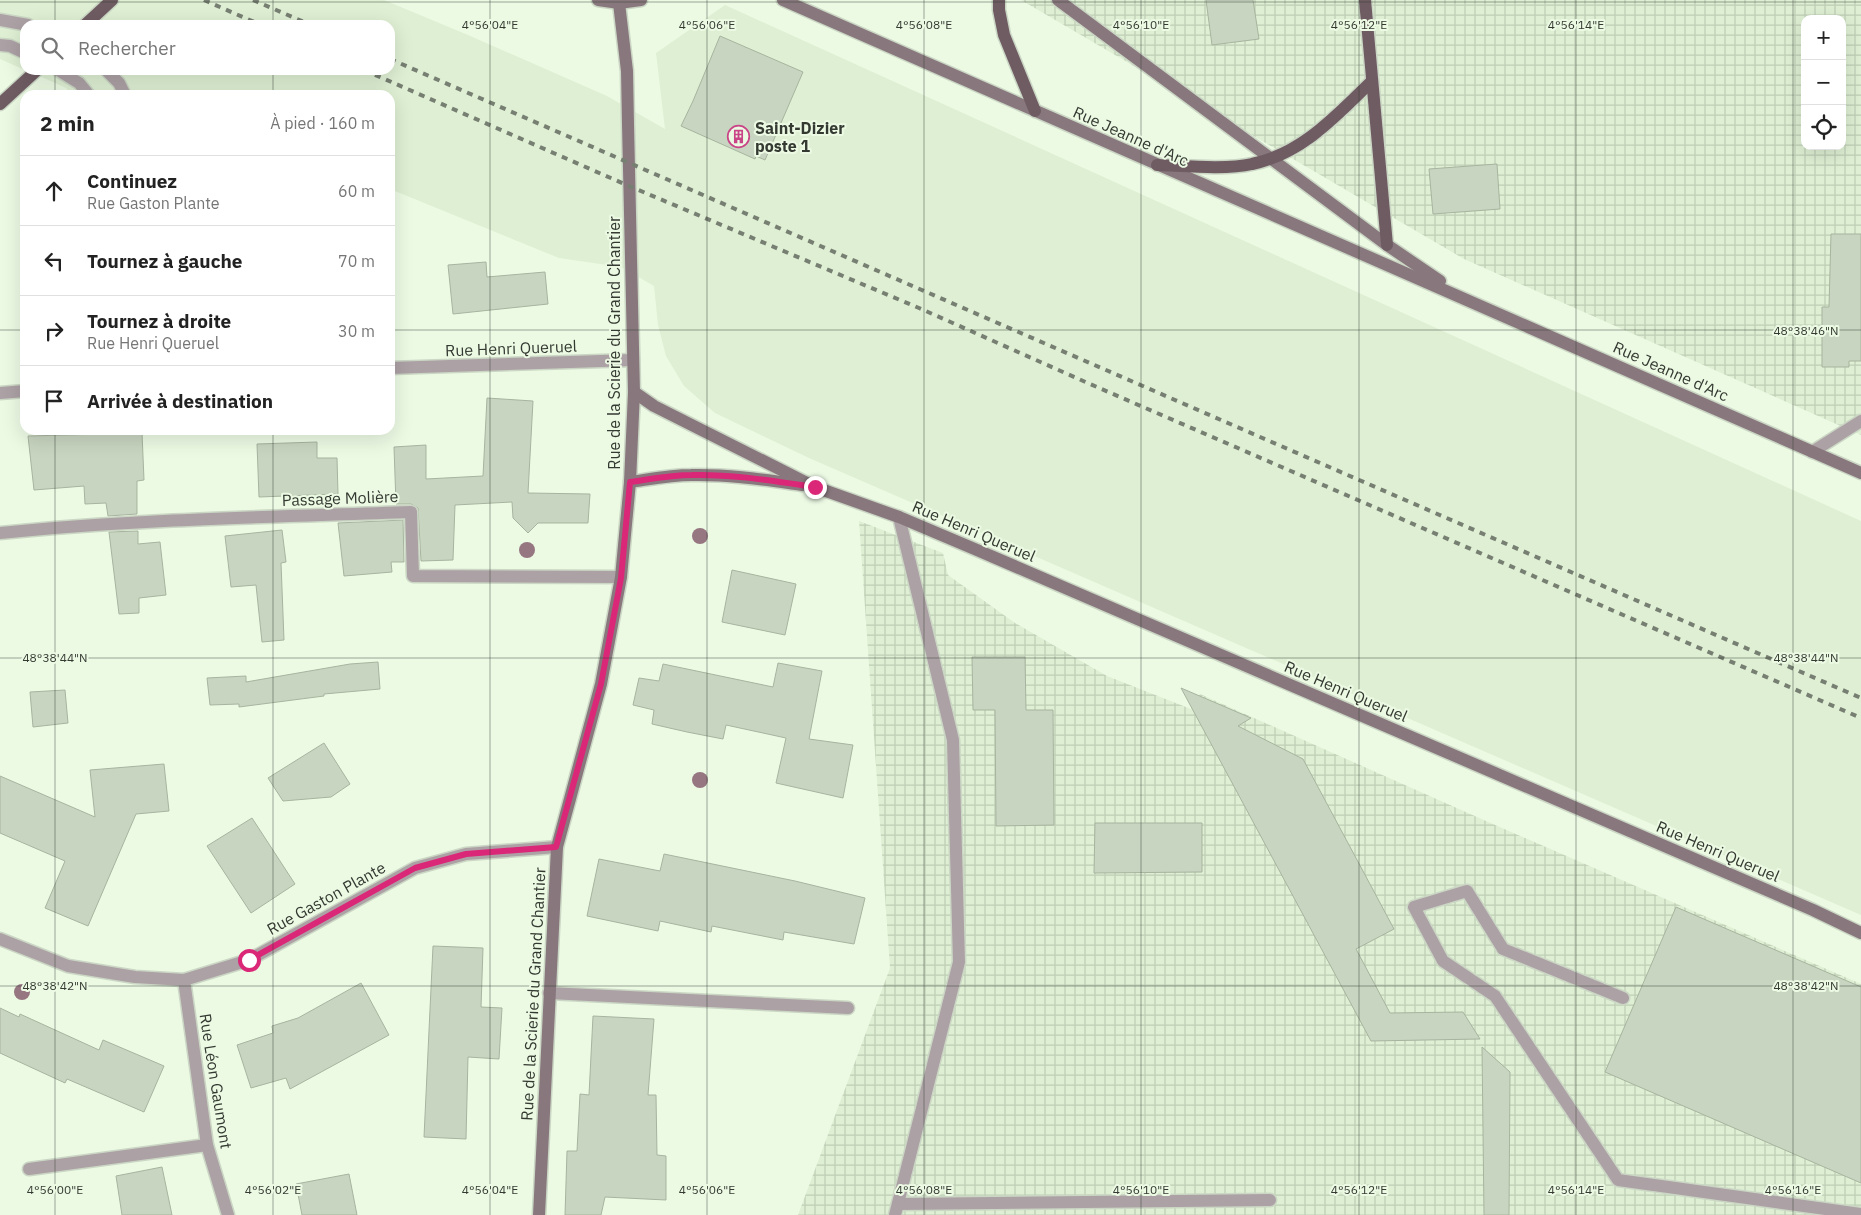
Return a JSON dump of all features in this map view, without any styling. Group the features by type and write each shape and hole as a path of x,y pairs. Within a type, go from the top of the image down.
{"main road":[{"path":"90,20 112,0"},
{"path":"598,0 619,3 641,0"},
{"name":"Rue Jeanne d'Arc","path":"783,0 1861,473"},
{"path":"1000,0 999,10 1004,35 1035,111"},
{"name":"Rue Jeanne d'Arc","path":"1058,0 1386,245 1468,299"},
{"path":"1365,0 1386,245"},
{"name":"Rue de la Scierie du Grand Chantier","path":"539,1215 556,847 601,684 621,578 630,482 634,392 627,71 619,3"},
{"path":"2,101 31,75"},
{"path":"1157,165 1218,166 1252,164 1271,158 1300,145 1325,127 1372,81"},
{"name":"Rue Henri Queruel","path":"634,392 654,406 815,487 899,517 1804,906 1861,933"},
{"name":"Rue Henri Queruel","path":"630,482 692,475 743,477 815,487"}],"street":[{"path":"0,20 20,24"},
{"path":"0,45 10,46 20,51"},
{"path":"66,75 79,83 85,90"},
{"path":"111,75 122,90"},
{"name":"Rue Henri Queruel","path":"395,368 633,360"},
{"path":"0,393 20,391"},
{"path":"1812,452 1861,422"},
{"name":"Passage Molière","path":"0,533 56,527 210,519 411,512 414,576 621,578"},
{"path":"899,517 953,740 959,962 896,1210 1270,1200"},
{"name":"Rue Gaston Plante","path":"0,939 68,966 136,978 184,980 249,960 415,868 466,854 556,847"},
{"path":"1623,998 1503,949 1467,891 1414,907 1443,961 1495,996 1618,1180 1861,1214"},
{"name":"Rue Léon Gaumont","path":"184,980 207,1145 228,1215"},
{"path":"550,993 848,1008"},
{"path":"29,1169 207,1145"}],"shaded area":[{"path":"0,0 384,0 607,96 665,129 656,53 725,5 1861,521 1861,915 809,458 715,413 684,386 666,356 658,325 654,286 621,267 559,258 395,191 395,90 68,90 37,75 395,75 395,20 20,20 20,68 0,59"},
{"path":"1021,0 1861,0 1861,435 1464,259"},
{"path":"859,521 943,553 948,575 1015,623 1107,676 1191,709 1200,694 1861,984 1861,1215 798,1215 890,968"}],"building":[{"path":"1206,0 1253,0 1259,39 1212,45"},
{"path":"720,36 803,72 765,160 756,156 755,159 681,126"},
{"path":"1497,164 1500,209 1433,214 1429,169"},
{"path":"1831,234 1861,234 1861,361 1849,361 1849,367 1822,367 1822,307 1829,307"},
{"path":"486,262 487,277 545,272 548,304 453,314 448,265"},
{"path":"487,398 533,401 528,493 590,494 588,523 538,523 528,533 513,518 512,502 455,505 453,560 421,561 418,508 411,504 396,504 394,447 426,445 426,479 483,476"},
{"path":"142,435 144,480 137,481 137,514 108,516 106,503 85,504 84,486 34,490 28,436"},
{"path":"317,442 317,458 337,458 338,494 259,497 257,444"},
{"path":"403,520 404,562 391,562 392,572 344,576 338,523"},
{"path":"282,530 286,562 281,563 284,640 262,642 256,585 231,587 225,536"},
{"path":"138,531 138,544 160,542 166,595 139,598 139,613 119,614 109,532"},
{"path":"732,570 796,584 785,635 722,622"},
{"path":"972,657 1025,657 1026,710 1053,710 1054,825 996,826 995,710 973,710"},
{"path":"378,662 380,689 324,694 324,696 239,707 239,704 210,705 207,678 246,676 246,682 350,664"},
{"path":"778,663 822,671 809,739 853,745 843,798 776,783 786,738 726,725 723,739 687,732 652,724 654,710 633,705 639,678 659,681 663,664 773,687"},
{"path":"1181,688 1251,718 1238,726 1303,759 1394,929 1356,949 1390,1013 1463,1012 1480,1039 1371,1041"},
{"path":"65,690 68,723 33,727 30,692"},
{"path":"324,743 350,784 331,797 283,801 268,778"},
{"path":"164,764 169,811 136,814 88,926 45,908 65,861 0,833 0,776 95,817 90,770"},
{"path":"252,818 295,884 251,913 207,846"},
{"path":"1095,823 1202,823 1202,872 1094,873"},
{"path":"664,854 795,881 865,898 854,944 784,932 783,940 712,926 711,932 660,921 658,931 587,916 599,859 660,871"},
{"path":"1676,907 1861,987 1861,1183 1605,1072"},
{"path":"433,946 483,948 481,1007 502,1008 499,1059 468,1057 466,1139 424,1137"},
{"path":"361,983 389,1035 290,1089 286,1078 251,1088 237,1045 273,1033 272,1026 298,1018"},
{"path":"0,1008 19,1017 20,1014 99,1050 103,1040 164,1066 144,1112 67,1079 65,1083 0,1053"},
{"path":"593,1016 654,1019 648,1095 656,1095 657,1155 666,1156 666,1200 605,1197 601,1215 565,1215 567,1151 577,1151 580,1094 589,1095"},
{"path":"1482,1047 1510,1072 1509,1215 1484,1215"},
{"path":"162,1167 172,1215 122,1215 116,1176"},
{"path":"349,1174 357,1215 302,1215 296,1184"}],"railway":[{"path":"204,0 250,20"},
{"path":"253,0 299,20"},
{"path":"395,61 1861,698"},
{"path":"375,75 629,186 919,308 1861,718"}],"place":[{"name":"Saint-Dizier poste 1","path":"739,137"}],"route":[{"path":"249,960 415,868 466,854 556,847 601,684 621,578 630,482 692,475 743,477 815,487"}]}
